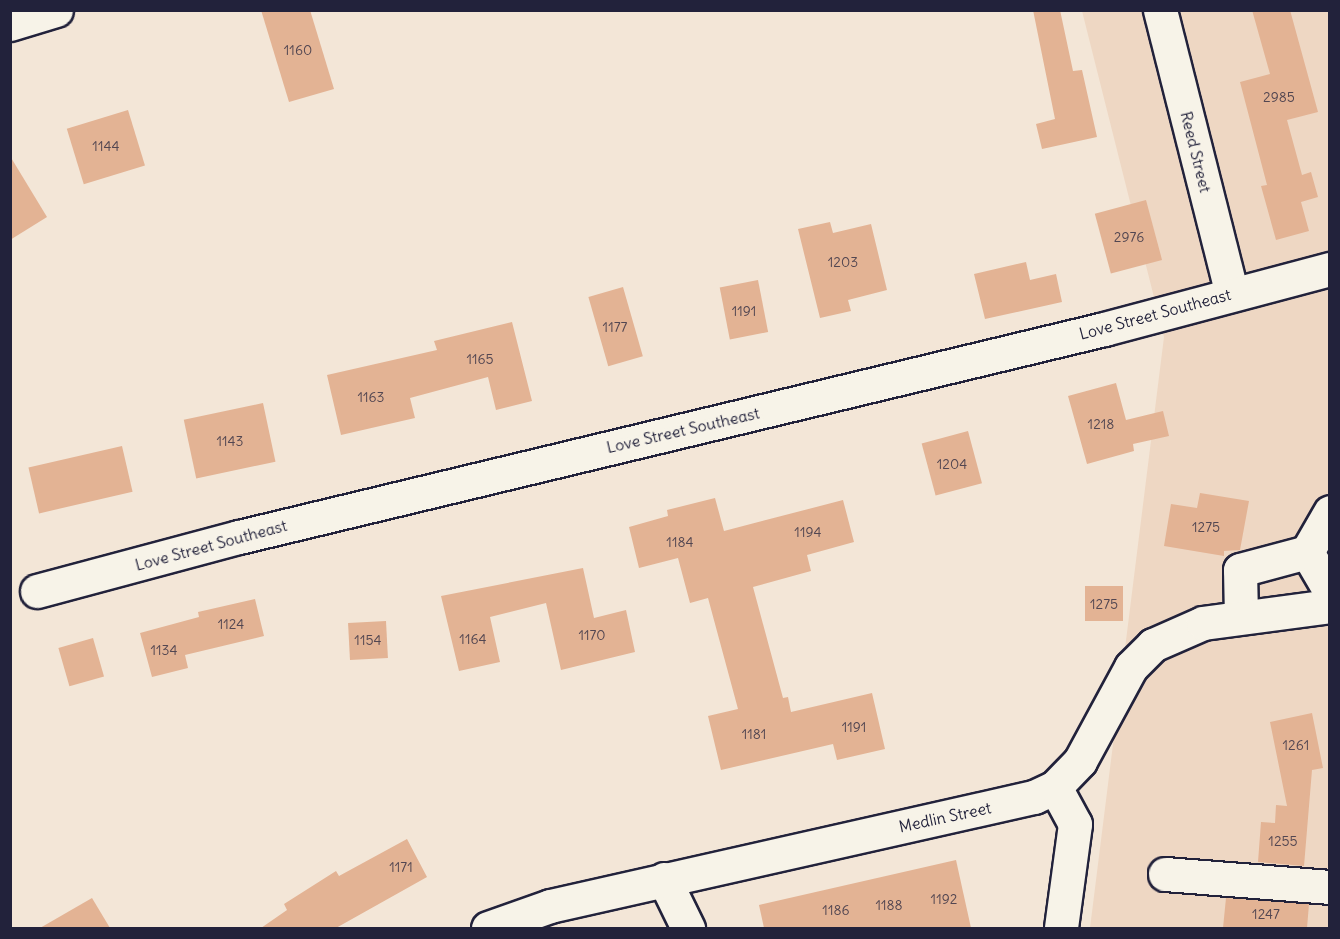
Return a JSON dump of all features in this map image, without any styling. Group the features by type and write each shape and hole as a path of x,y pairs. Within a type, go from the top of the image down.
{"street":[{"path":"10,24 56,10"},
{"name":"Reed Street","path":"1160,10 1232,294"},
{"name":"Love Street Southeast","path":"37,591 239,537 967,362 1329,269"},
{"path":"1241,617 1240,570 1307,552 1329,512"},
{"path":"1307,552 1329,591"},
{"name":"Medlin Street","path":"488,928 550,906 1003,805 1055,787 1080,761 1131,667 1154,645 1203,623 1329,606"},
{"path":"1055,787 1075,824 1061,928"},
{"path":"1165,874 1329,886"},
{"path":"664,879 688,928"}],"shaded area":[{"path":"1082,11 1329,11 1329,928 1090,928 1164,337"}],"building":[{"path":"261,10 310,10 334,89 289,102"},
{"path":"1033,10 1060,10 1073,71 1082,70 1097,137 1042,149 1036,124 1055,119"},
{"path":"1252,10 1290,10 1318,112 1287,120 1302,175 1311,172 1318,197 1301,202 1309,231 1276,240 1261,186 1267,185 1240,82 1270,74"},
{"path":"128,110 145,165 84,184 67,129"},
{"path":"10,156 47,217 10,240"},
{"path":"1146,200 1162,260 1111,274 1095,214"},
{"path":"830,222 833,233 871,224 887,290 848,300 851,311 820,318 798,229"},
{"path":"1026,262 1030,280 1056,274 1062,302 985,319 974,274"},
{"path":"758,280 768,332 730,339 720,287"},
{"path":"623,287 643,356 608,366 588,297"},
{"path":"512,322 532,401 496,410 488,377 410,398 415,418 341,435 327,375 437,350 434,341"},
{"path":"1116,383 1126,420 1163,411 1169,436 1133,444 1134,451 1087,464 1068,396"},
{"path":"263,403 275,462 196,479 184,420"},
{"path":"968,431 982,483 936,496 922,443"},
{"path":"122,446 133,492 39,513 28,468"},
{"path":"1200,493 1249,501 1240,550 1224,551 1224,556 1164,546 1171,504 1197,508"},
{"path":"715,498 724,531 843,500 854,542 807,555 811,571 753,587 783,698 788,697 791,712 872,693 885,749 837,760 833,744 721,770 708,716 738,709 708,598 690,603 678,558 639,568 629,527 668,516 667,510"},
{"path":"583,568 594,618 626,610 635,652 561,670 546,603 490,617 500,662 459,671 441,596"},
{"path":"1085,586 1123,586 1123,621 1085,621"},
{"path":"255,599 264,636 185,655 188,668 152,677 140,633 199,617 198,612"},
{"path":"386,621 388,658 350,660 348,623"},
{"path":"93,638 104,676 69,686 58,648"},
{"path":"1312,713 1323,768 1312,770 1304,866 1258,862 1261,822 1275,823 1276,805 1287,806 1270,722"},
{"path":"407,839 427,877 336,928 261,928 287,910 284,904 336,871 339,876"},
{"path":"956,860 971,928 764,928 759,905"},
{"path":"92,898 110,928 40,928"},
{"path":"1226,898 1309,904 1307,928 1223,928"}]}
